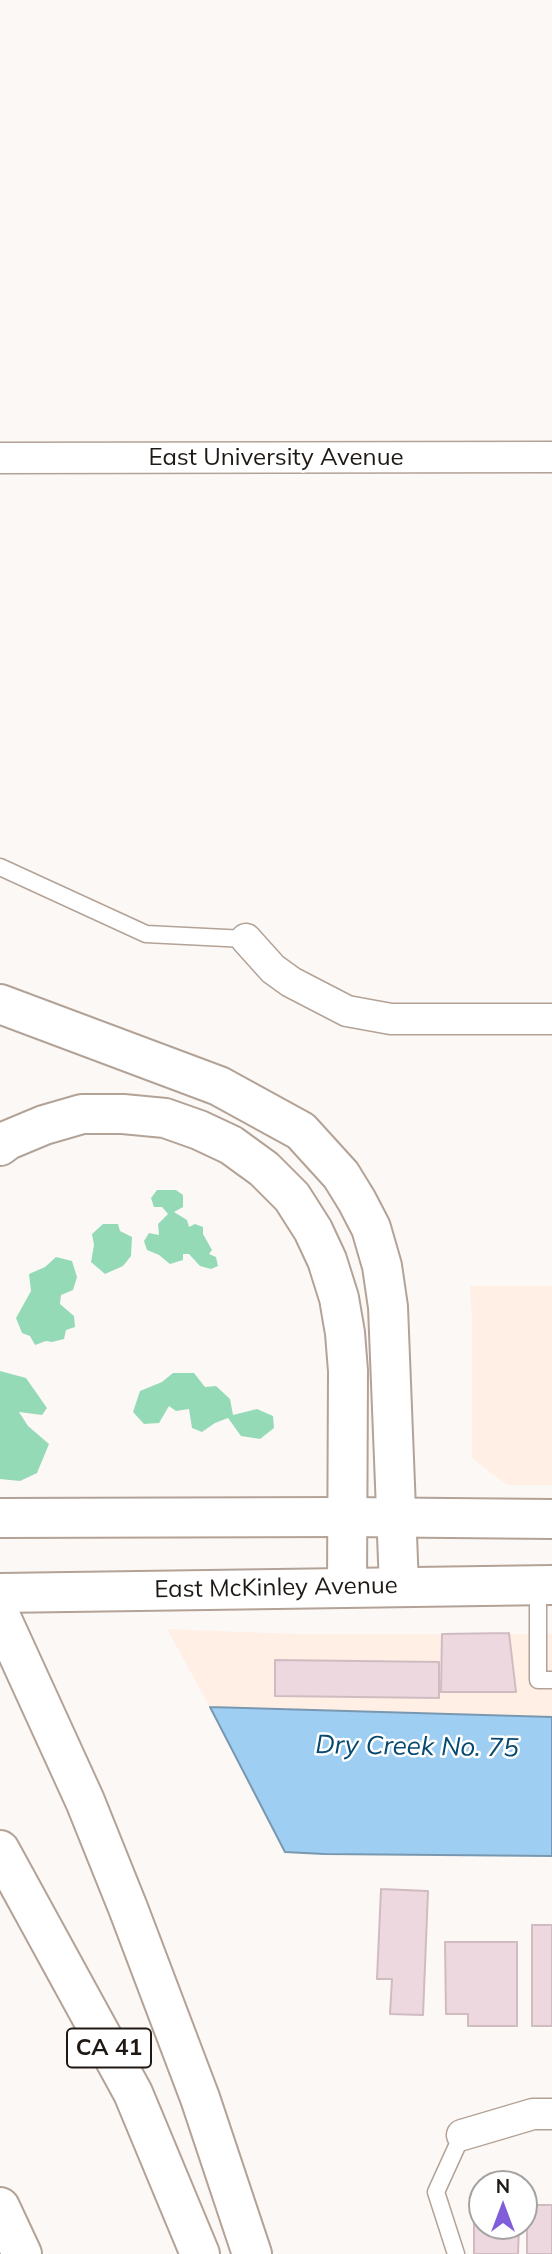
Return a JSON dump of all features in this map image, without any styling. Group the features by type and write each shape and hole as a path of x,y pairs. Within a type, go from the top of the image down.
{"main road":[{"path":"0,1004 219,1086 301,1131 341,1175 371,1228 382,1266 388,1307 399,1586"},
{"path":"0,1146 44,1125 82,1114 165,1118 231,1145 264,1169 292,1197 313,1230 327,1260 339,1298 345,1333 348,1371 347,1587"},
{"path":"0,1518 552,1519"},
{"name":"East McKinley Avenue","path":"0,1593 545,1585"},
{"path":"0,1615 85,1801 138,1933 200,2098 252,2254"},
{"name":"CA 41","path":"0,1850 133,2093 200,2254"},
{"path":"0,2207 22,2254"}],"street":[{"name":"East University Avenue","path":"0,458 552,457"},
{"path":"246,939 273,969 291,982 347,1011 391,1019 552,1019"},
{"path":"462,2136 533,2114 552,2114"}],"lane":[{"path":"0,867 146,934 246,939"},
{"path":"545,1585 538,1679 552,1680"},
{"path":"456,2254 436,2192 462,2136"}],"shaded area":[{"path":"470,1286 552,1286 552,1485 507,1485 472,1458"},
{"path":"167,1629 294,1634 552,1634 552,1717 210,1707"}],"green space":[{"path":"157,1190 176,1190 183,1195 183,1207 174,1212 187,1220 189,1227 195,1224 203,1227 203,1234 212,1250 209,1254 216,1257 218,1266 211,1269 200,1266 189,1254 183,1254 183,1260 170,1264 147,1250 144,1241 149,1233 159,1235 158,1224 168,1214 162,1207 154,1207 151,1198"},
{"path":"103,1224 118,1224 120,1231 132,1237 131,1256 123,1266 105,1274 91,1262 94,1245 92,1234"},
{"path":"56,1257 72,1261 77,1277 73,1290 61,1295 60,1304 74,1316 75,1327 66,1330 64,1339 35,1345 30,1336 22,1333 16,1318 31,1291 29,1274 45,1267"},
{"path":"0,1371 26,1378 47,1408 42,1415 19,1412 28,1426 49,1444 37,1473 20,1481 0,1479"},
{"path":"173,1373 194,1373 205,1387 216,1386 230,1399 233,1415 257,1409 273,1416 274,1428 260,1439 241,1436 228,1418 202,1432 192,1428 189,1409 176,1411 169,1406 159,1423 144,1424 133,1412 140,1391 162,1382"}],"water":[{"name":"Dry Creek No. 75","path":"210,1707 552,1717 552,1856 285,1852"}],"building":[{"path":"509,1633 516,1692 441,1692 442,1634"},
{"path":"275,1660 439,1662 439,1698 275,1696"},
{"path":"381,1889 428,1891 423,2015 390,2014 392,1979 377,1979"},
{"path":"532,1925 552,1925 552,2026 532,2026"},
{"path":"445,1942 517,1942 517,2026 468,2026 468,2014 446,2014"},
{"path":"538,2205 552,2205 552,2254 527,2254 527,2240 538,2240"},
{"path":"474,2240 518,2240 518,2254 474,2254"}]}
